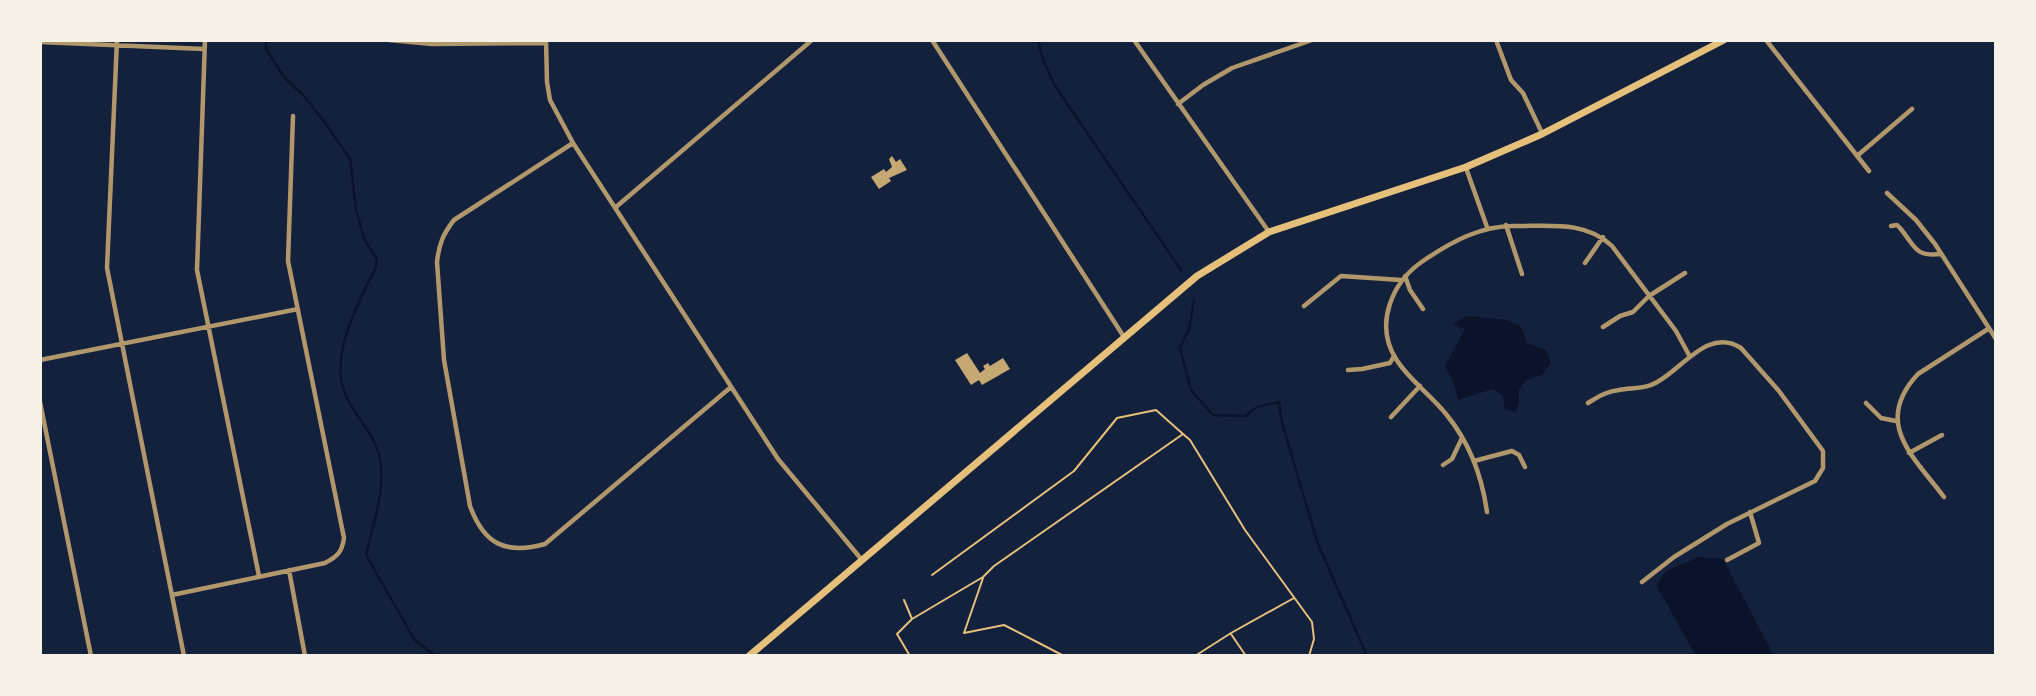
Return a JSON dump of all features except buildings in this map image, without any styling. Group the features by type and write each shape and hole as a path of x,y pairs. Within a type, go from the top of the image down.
{"main road":[{"path":"749,656 1197,276 1269,232 1466,167 1542,134 1724,40"}],"street":[{"path":"205,40 197,270 259,576"},
{"path":"389,40 432,44 546,42 550,100 573,143 778,459 862,560"},
{"path":"616,207 812,40"},
{"path":"932,40 1124,337"},
{"path":"1134,40 1269,232"},
{"path":"1178,104 1232,68 1312,40"},
{"path":"1496,40 1511,80 1523,93 1542,134"},
{"path":"1766,40 1869,171"},
{"path":"40,42 117,43 205,49"},
{"path":"117,43 107,268 184,656"},
{"path":"1857,156 1912,109"},
{"path":"172,594 325,563 342,550 344,538 288,261 293,116"},
{"path":"573,143 454,220 444,233 439,247 437,262 444,360 470,506 478,526 488,538 503,545 530,548 545,544 731,387"},
{"path":"1466,167 1487,227"},
{"path":"1887,193 1916,220 1996,339"},
{"path":"1506,225 1522,274"},
{"path":"1891,226 1897,225 1921,254 1940,254"},
{"path":"1487,512 1474,461 1462,437 1446,414 1394,356 1390,346 1387,322 1391,297 1403,277 1436,251 1487,227 1573,227 1592,231 1602,237 1650,296 1676,331 1689,355"},
{"path":"1585,263 1602,237"},
{"path":"1603,327 1620,316 1633,312 1650,296 1685,273"},
{"path":"1304,306 1341,276 1403,277"},
{"path":"1403,277 1423,309"},
{"path":"40,360 208,329 298,309"},
{"path":"1944,497 1909,453 1896,421 1903,398 1918,374 1988,329"},
{"path":"1588,403 1616,390 1652,385 1664,379 1689,355 1725,342 1734,343 1779,391 1823,451 1823,468 1815,481 1749,512 1674,557 1642,582"},
{"path":"1348,370 1390,363 1394,356"},
{"path":"1391,417 1420,386"},
{"path":"40,402 91,656"},
{"path":"1866,403 1881,418 1896,421"},
{"path":"1909,453 1942,435"},
{"path":"1443,465 1452,459 1462,437"},
{"path":"1474,461 1512,451 1519,455 1525,467"},
{"path":"1727,561 1759,544 1749,512"},
{"path":"289,570 305,656"}],"path":[{"path":"932,575 1074,471 1117,418 1156,410 1189,440 1245,530 1312,622 1314,639 1309,656"},
{"path":"910,656 897,634 912,619 983,578 993,566 1183,434"},
{"path":"983,578 964,633 1004,625 1064,656"},
{"path":"1195,656 1294,598"},
{"path":"904,600 912,619"},
{"path":"1231,633 1247,656"}],"water":[{"path":"1467,316 1507,320 1521,327 1527,343 1546,350 1551,363 1542,375 1526,380 1519,390 1516,412 1505,410 1503,396 1493,389 1458,400 1454,383 1445,366 1465,329 1452,324"},
{"path":"1699,557 1723,559 1774,656 1696,656 1656,585 1666,571"}],"waterway":[{"path":"266,40 266,49 284,77 303,95 350,159 356,209 364,239 377,259 376,267 347,331 341,366 342,383 347,398 373,439 381,467 378,505 366,555 414,639 435,656"},
{"path":"1038,40 1043,60 1055,86 1181,270"},
{"path":"1194,300 1189,329 1180,348 1191,390 1213,415 1245,416 1257,407 1279,402 1282,423 1318,544 1367,656"}]}
